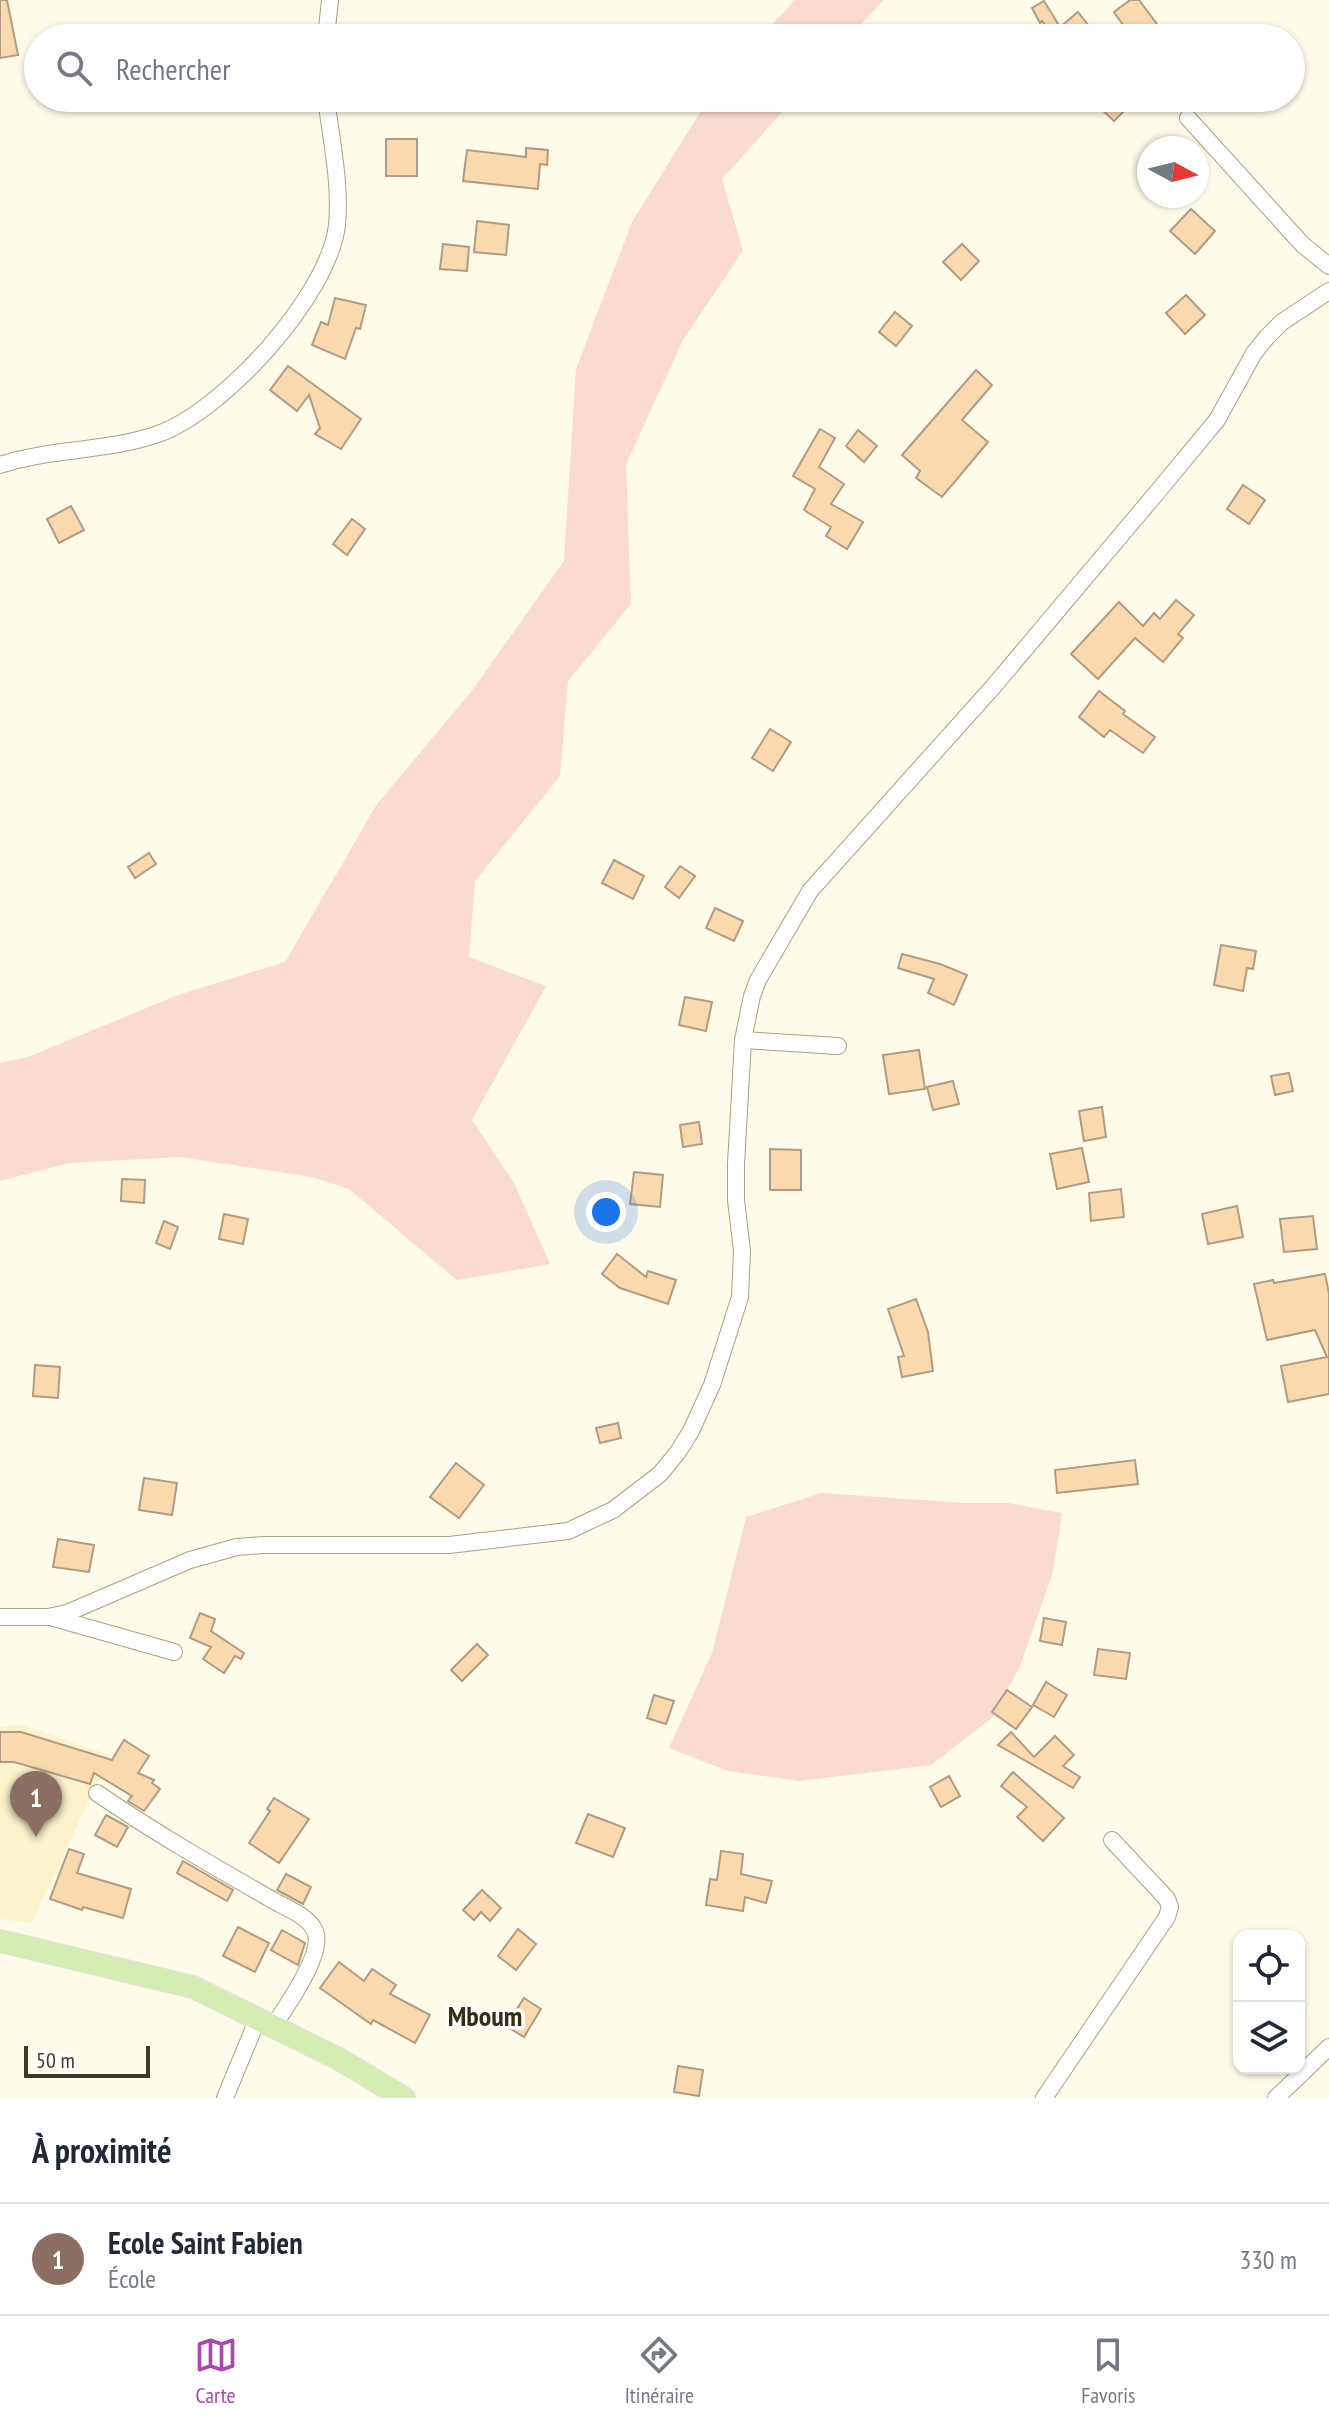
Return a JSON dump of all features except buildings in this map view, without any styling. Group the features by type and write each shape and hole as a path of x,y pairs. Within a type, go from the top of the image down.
{"main road":[{"path":"0,1941 178,1983 228,2003 339,2059 404,2098"}],"street":[{"path":"327,24 330,0"},
{"path":"0,465 28,456 119,446 158,435 190,419 224,393 267,350 295,315 307,294 330,252 337,227 335,171 328,112"},
{"path":"1188,118 1302,244 1329,266"},
{"path":"0,1617 48,1617 85,1607 190,1560 237,1547 449,1545 498,1542 568,1531 613,1510 660,1474 685,1442 707,1396 740,1297 742,1251 736,1200 736,1164 743,1040 758,980 810,891 993,687 1217,420 1254,353 1267,337 1282,322 1329,291"},
{"path":"743,1040 838,1046"},
{"path":"48,1617 174,1652"},
{"path":"97,1793 179,1848 303,1917 315,1931 317,1946 308,1969 266,2022 225,2098"},
{"path":"1044,2098 1167,1917 1170,1907 1167,1899 1112,1840"},
{"path":"1276,2098 1329,2047"}],"shaded area":[{"path":"795,0 884,0 861,24 773,24"},
{"path":"700,112 782,112 722,179 743,251 683,340 626,464 631,604 568,681 560,776 475,881 469,957 546,986 472,1120 514,1183 550,1264 457,1280 349,1189 312,1177 181,1157 69,1163 0,1181 0,1063 28,1057 178,995 285,962 377,804 471,692 564,561 576,369 632,222"},
{"path":"821,1493 1008,1503 1062,1513 1053,1572 1020,1666 993,1717 931,1765 799,1781 728,1771 669,1748 712,1653 746,1517"},
{"path":"22,1725 110,1755 32,1923 0,1919 0,1727"}],"place":[{"name":"Ecole Saint Fabien","path":"36,1837"}],"district":[{"name":"Mboum","path":"485,2015"}]}
